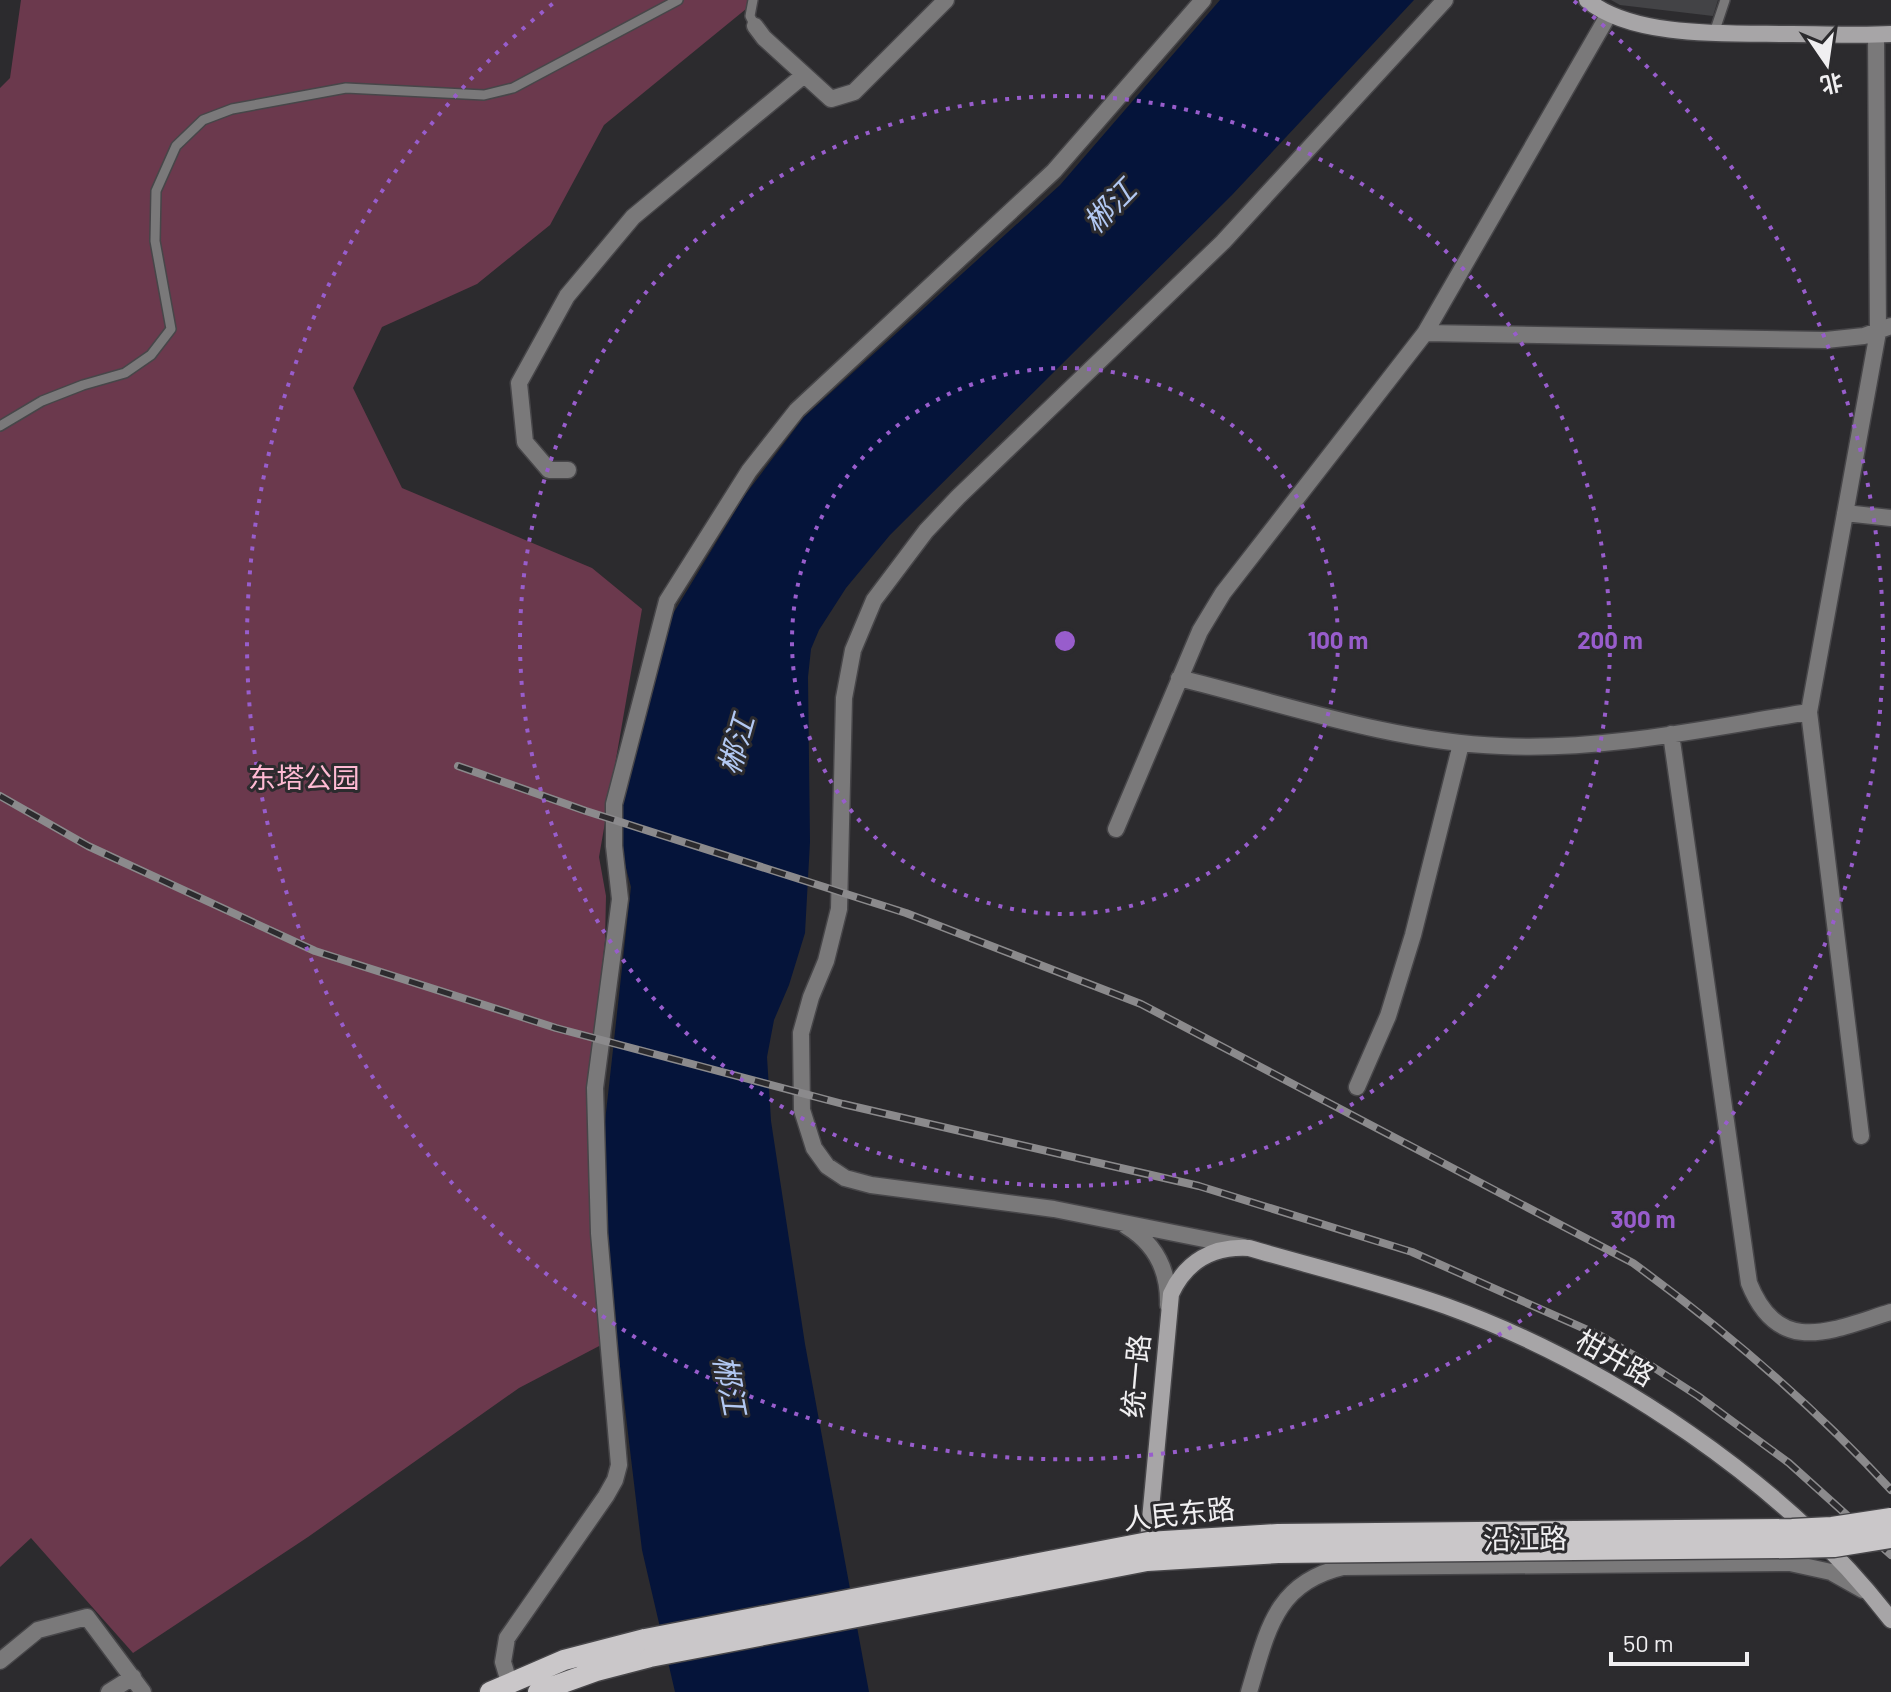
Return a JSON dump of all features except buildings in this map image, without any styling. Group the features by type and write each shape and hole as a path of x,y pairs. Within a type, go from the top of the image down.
{"main road":[{"name":"人民东路","path":"490,1692 564,1660 648,1648 1148,1552 1278,1534 1792,1529 1832,1527 1891,1518"},
{"name":"人民东路","path":"1148,1552 1792,1548 1834,1547 1891,1538"},
{"name":"人民东路","path":"548,1690 648,1648"},
{"path":"548,1690 564,1660"},
{"path":"583,1692 596,1671"}],"street":[{"path":"755,26 764,38 831,99 854,92 946,0"},
{"path":"509,1682 503,1662 507,1638 606,1496 619,1465 599,1233 595,1088 620,899 614,846 614,804 667,601 749,471 797,410 1054,171 1203,0"},
{"path":"1249,1248 1105,1218 985,1198 871,1185 845,1178 827,1166 814,1148 802,1110 801,1033 826,961 839,909 844,698 853,650 874,600 926,531 1223,242 1445,0"},
{"path":"1587,0 1609,14 1641,24 1714,33 1883,35 1884,329 1845,513 1809,712 1861,1136"},
{"path":"1116,829 1200,631 1223,593 1425,333 1609,14"},
{"path":"568,470 549,470 525,442 519,383 567,296 633,217 804,75"},
{"path":"1425,333 1826,340 1884,329"},
{"path":"1845,513 1891,518"},
{"path":"1179,678 1409,736 1461,744 1577,746 1809,712"},
{"path":"1671,734 1749,1283 1757,1301 1771,1317 1786,1328 1802,1334 1838,1328 1891,1312"},
{"path":"1357,1087 1388,1016 1413,935 1461,744"},
{"path":"1105,1218 1128,1227 1155,1251 1166,1277 1168,1305"},
{"name":"统一路","path":"1148,1552 1168,1305 1176,1283 1191,1264 1224,1248 1249,1248"},
{"name":"柑井路","path":"1249,1248 1444,1306 1532,1342 1616,1386 1695,1438 1769,1496 1837,1559 1891,1620"},
{"path":"1769,1496 1786,1527 1790,1563"},
{"name":"沿江路","path":"1249,1692 1271,1621 1285,1599 1317,1574 1343,1567 1790,1563 1831,1572 1869,1594"},
{"path":"0,1661 38,1630 87,1617 143,1692"},
{"path":"109,1692 133,1677"}],"lane":[{"path":"0,426 42,401 125,373 151,355 171,329 155,241 156,191 176,146 203,120 232,109 346,88 484,95 513,88 678,0"},
{"path":"753,0 750,16 755,26"},
{"path":"1714,33 1725,0"}],"green space":[{"name":"东塔公园","path":"21,0 757,0 604,125 550,225 477,284 382,327 353,388 402,488 592,568 642,609 599,857 606,896 605,941 588,1086 590,1225 603,1344 519,1388 308,1537 133,1653 31,1538 0,1567 0,88 10,78"}],"water":[{"name":"郴江","path":"1220,0 1414,0 1232,195 890,535 846,588 819,630 811,649 808,677 810,842 805,933 774,1020 767,1057 771,1121 805,1344 869,1692 675,1692 642,1550 613,1308 601,1158 631,887 622,853 623,793 668,622 745,495 804,417 1060,185"}],"railway":[{"path":"458,766 586,811 906,913 1141,1004 1633,1263 1768,1370 1831,1428 1891,1490"},
{"path":"0,796 88,846 315,951 556,1028 843,1104 1199,1186 1412,1252 1601,1336 1650,1365 1789,1463 1891,1555"}]}
